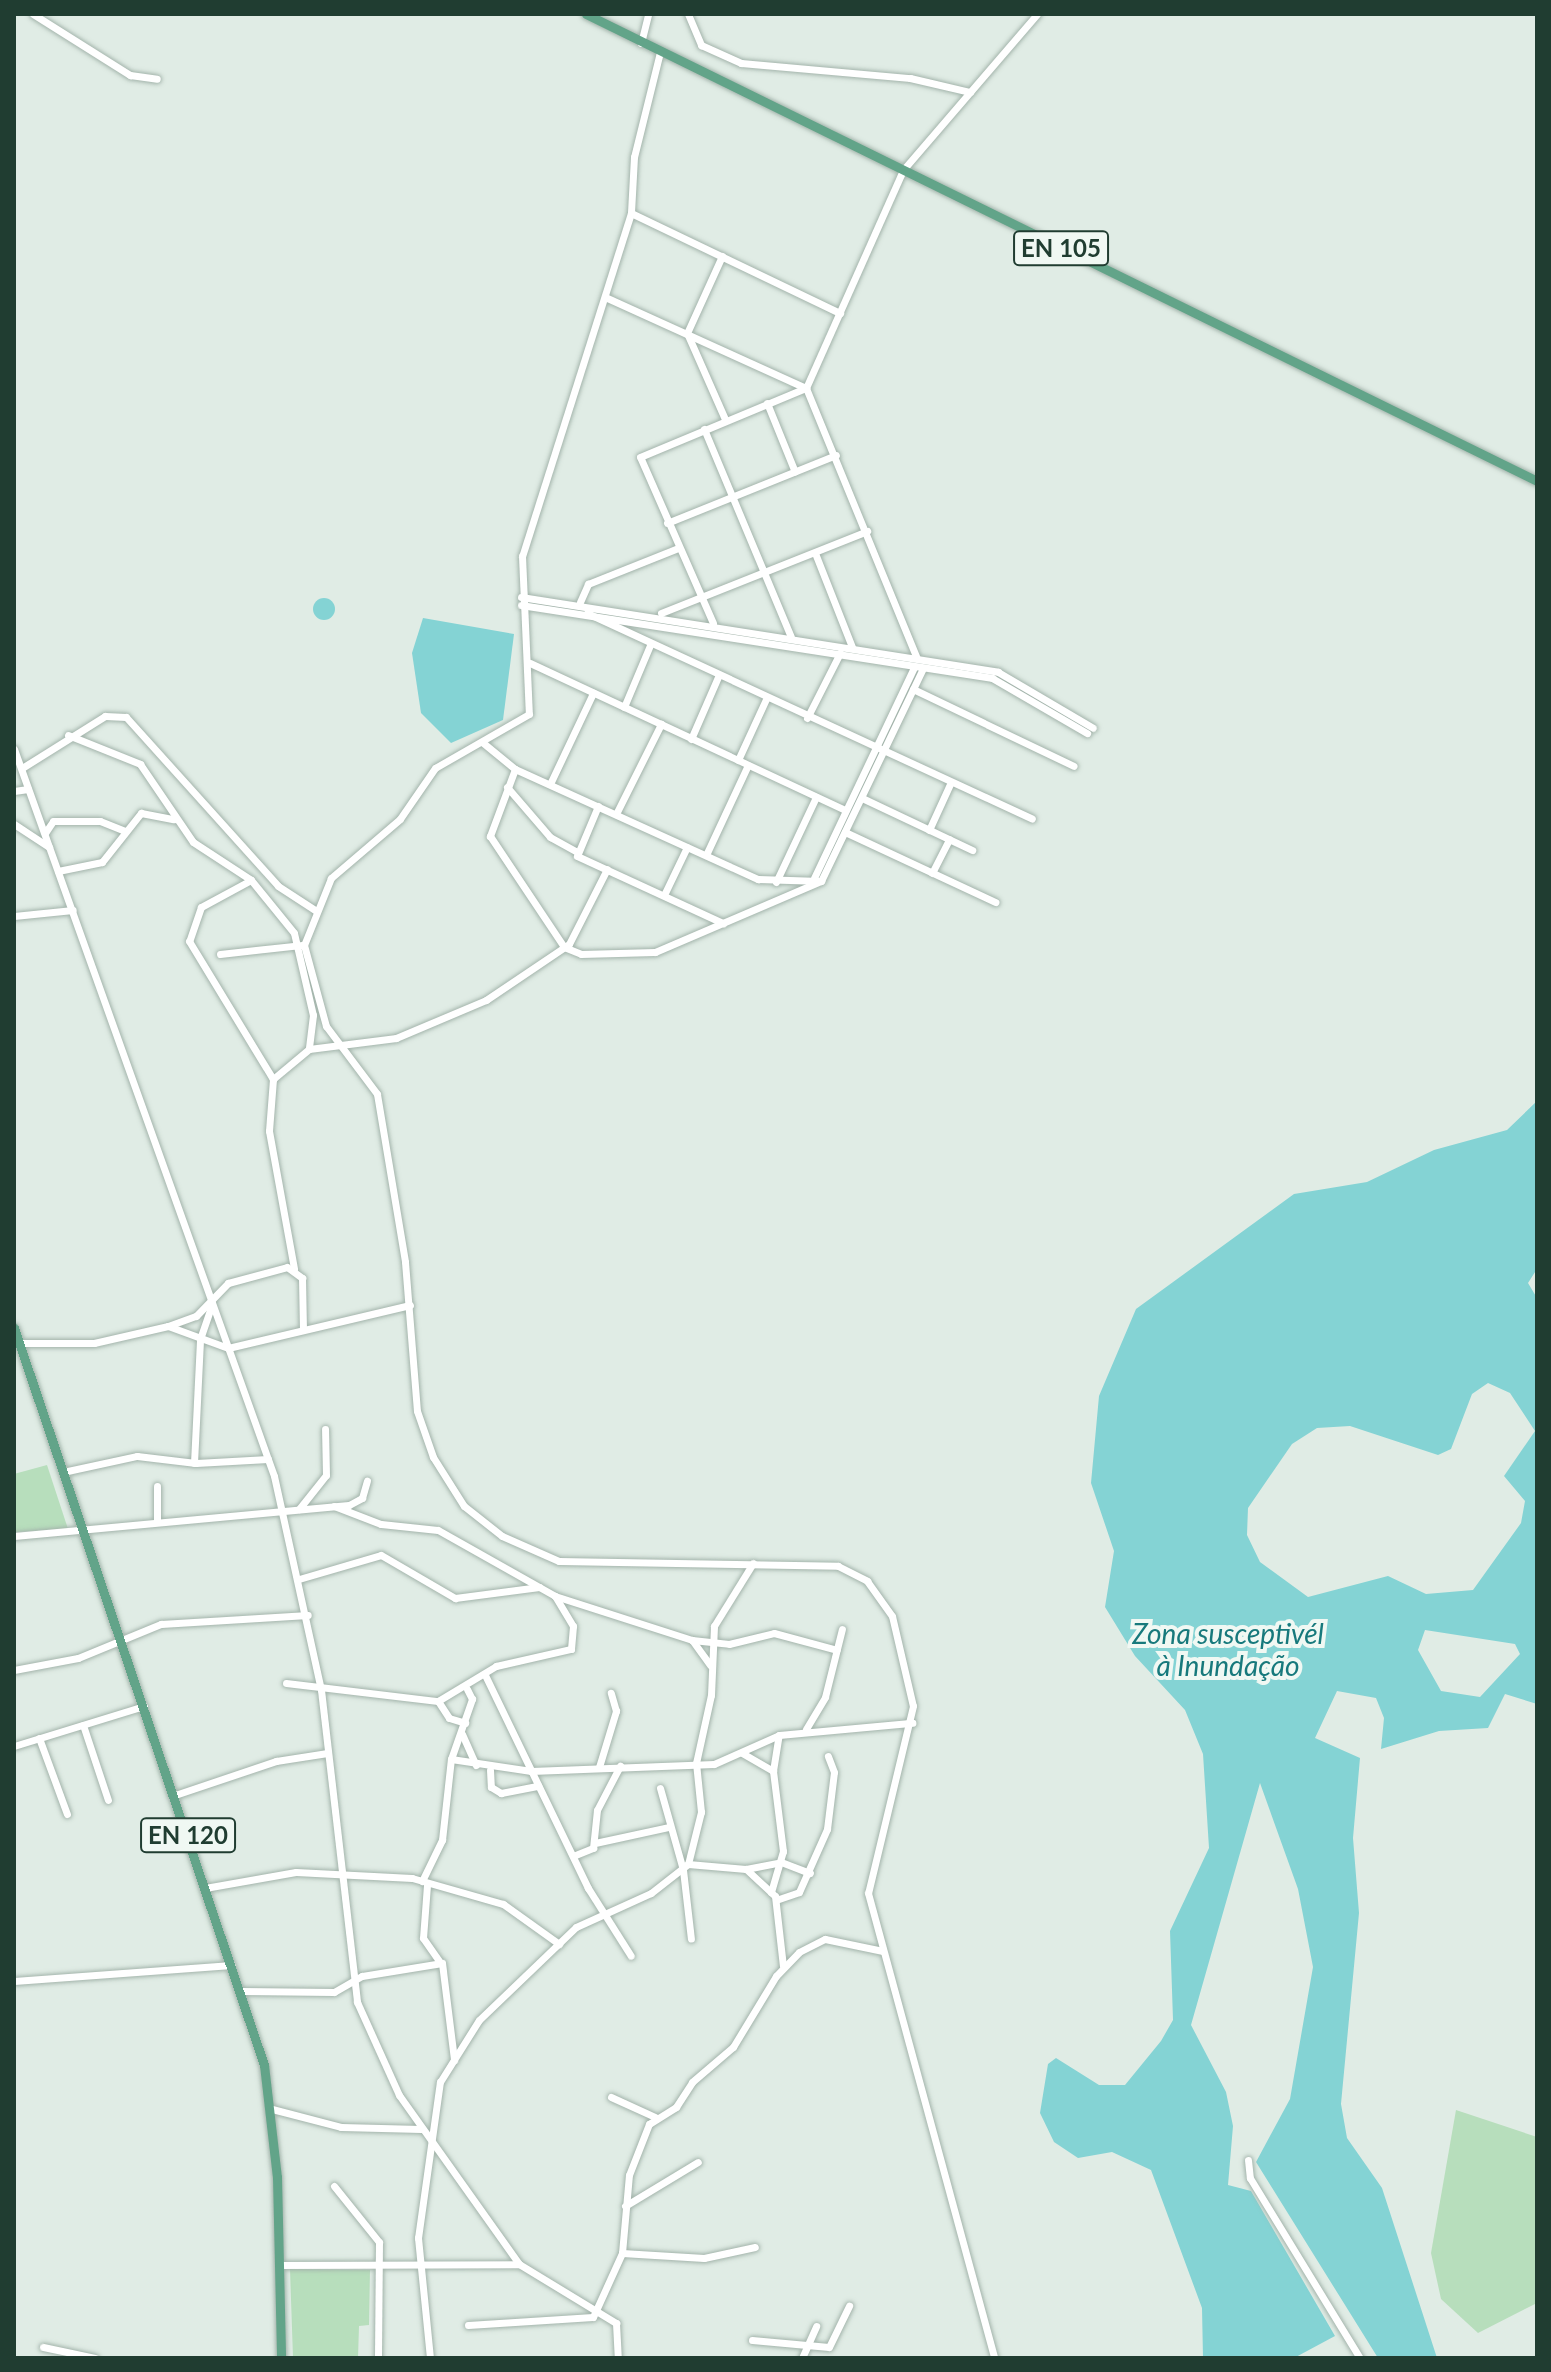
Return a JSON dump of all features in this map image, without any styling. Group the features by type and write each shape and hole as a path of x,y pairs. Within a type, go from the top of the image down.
{"main road":[{"name":"EN 105","path":"586,14 1537,481"},
{"name":"EN 120","path":"14,1328 241,1991 272,2109 281,2358"}],"street":[{"path":"33,14 130,75 157,79"},
{"path":"641,43 648,14"},
{"path":"688,14 701,45 741,63 910,78 970,92"},
{"path":"713,623 640,457 725,419 806,388 903,170 1037,14"},
{"path":"309,1049 313,1015 300,945 331,878 400,819 442,760 482,742 529,714 530,663 521,601 522,556 631,213 634,157 660,52"},
{"path":"631,213 840,313"},
{"path":"722,256 687,333 725,419"},
{"path":"515,769 490,836 564,947 581,954 655,952 816,880 845,832 884,752 913,689 918,664 867,531 806,388 605,297"},
{"path":"767,403 795,472"},
{"path":"704,429 791,637"},
{"path":"667,523 836,455"},
{"path":"657,615 867,531"},
{"path":"581,606 588,584 678,548"},
{"path":"815,553 852,647"},
{"path":"521,601 713,623 852,647 918,664"},
{"path":"581,606 650,645 1032,819"},
{"path":"581,606 840,653 1009,676 1090,730"},
{"path":"624,707 650,645"},
{"path":"807,718 840,653"},
{"path":"530,663 845,810"},
{"path":"816,880 845,810 918,664"},
{"path":"691,739 718,677"},
{"path":"913,689 1074,766"},
{"path":"550,784 593,693"},
{"path":"738,760 766,699"},
{"path":"22,768 68,735 117,714 136,724 278,886 315,910"},
{"path":"616,814 661,724"},
{"path":"68,735 133,758 173,819 201,850 251,880 300,945 339,1047 377,1094 410,1305 421,1428 450,1487 483,1523 559,1561 838,1566 876,1589 899,1637 912,1723 868,1875 883,1951 994,2358"},
{"path":"482,742 515,769 706,855 776,882 816,880"},
{"path":"14,749 268,1459 308,1615 321,1690 352,1984 384,2065 421,2129 519,2264 599,2309 616,2323 618,2358"},
{"path":"706,855 748,765"},
{"path":"929,830 951,782"},
{"path":"507,787 550,837 607,869 723,923"},
{"path":"14,791 28,789"},
{"path":"776,882 816,797"},
{"path":"862,798 972,850"},
{"path":"575,851 598,806"},
{"path":"58,871 102,862 141,813 173,819"},
{"path":"45,834 53,821 100,821 125,831"},
{"path":"14,824 49,847"},
{"path":"845,832 995,902"},
{"path":"932,873 949,839"},
{"path":"664,895 687,847"},
{"path":"273,1079 309,1049 396,1038 486,1000 564,947 607,869"},
{"path":"251,880 201,907 189,941 273,1079 269,1131 294,1269 302,1278 303,1328"},
{"path":"14,916 73,910"},
{"path":"220,954 300,945"},
{"path":"19,1343 94,1343 168,1326 196,1316 228,1283 294,1269"},
{"path":"194,1463 200,1339 211,1302"},
{"path":"168,1326 228,1348 267,1344 303,1328 410,1305"},
{"path":"299,1509 326,1475 325,1429"},
{"path":"63,1472 137,1456 194,1463 268,1459"},
{"path":"14,1536 83,1531 157,1520 356,1504 367,1481"},
{"path":"157,1486 157,1520"},
{"path":"334,1506 381,1524 438,1530 555,1596 692,1640 712,1644 774,1633 837,1650"},
{"path":"299,1579 387,1556 455,1598 540,1587"},
{"path":"686,1867 701,1812 696,1763 712,1644 721,1609 753,1563"},
{"path":"286,1683 321,1690 438,1701 467,1689 496,1666 571,1649 573,1626 555,1596"},
{"path":"14,1670 122,1642 181,1620 308,1615"},
{"path":"806,1729 825,1697 842,1629"},
{"path":"692,1640 711,1667"},
{"path":"485,1675 573,1856 631,1956"},
{"path":"454,2060 440,1962 423,1938 425,1883 442,1840 451,1759 465,1723 467,1689"},
{"path":"599,1767 616,1711 611,1693"},
{"path":"438,1701 449,1718 465,1723"},
{"path":"14,1746 144,1706"},
{"path":"451,1759 490,1770 531,1771 696,1763 742,1753 779,1735 806,1729 890,1730 912,1723"},
{"path":"83,1725 108,1800"},
{"path":"462,1734 476,1765"},
{"path":"771,1892 781,1862 773,1771 779,1735"},
{"path":"39,1738 67,1814"},
{"path":"175,1795 276,1761 327,1753"},
{"path":"742,1753 773,1771"},
{"path":"776,1900 799,1892 810,1873 829,1819 834,1772 828,1756"},
{"path":"595,1843 597,1810 620,1766"},
{"path":"490,1770 491,1787 501,1793 538,1786"},
{"path":"660,1788 669,1827 686,1867 691,1939"},
{"path":"573,1856 595,1843 669,1827"},
{"path":"430,2358 420,2265 429,2139 440,2082 484,2014 559,1944 686,1867 746,1869 781,1862 810,1873"},
{"path":"746,1869 776,1900 783,1967"},
{"path":"205,1888 296,1872 425,1883 503,1904 559,1944"},
{"path":"468,2325 588,2320 599,2309 622,2253 629,2175 655,2117 676,2107 692,2082 733,2047 783,1967 825,1939 883,1951"},
{"path":"241,1991 334,1992 352,1984 440,1962"},
{"path":"14,1981 231,1965"},
{"path":"611,2097 655,2117"},
{"path":"272,2109 341,2127 421,2129"},
{"path":"1248,2160 1250,2178 1360,2358"},
{"path":"625,2206 698,2162"},
{"path":"334,2186 376,2235 380,2265 378,2358"},
{"path":"622,2253 704,2258 755,2247"},
{"path":"280,2265 519,2264"},
{"path":"752,2340 831,2345 849,2306"},
{"path":"802,2358 816,2326"},
{"path":"43,2347 95,2358"}],"green space":[{"path":"47,1465 68,1529 14,1532 14,1474"},
{"path":"1456,2110 1537,2137 1537,2303 1478,2333 1441,2299 1431,2253"},
{"path":"290,2269 370,2270 369,2325 359,2326 358,2358 293,2358"}],"water":[{"path":"324,598 335,609 324,620 313,609"},
{"path":"423,618 514,634 503,720 451,743 421,713 412,653"},
{"name":"Zona susceptivél à Inundação","path":"1537,1101 1537,1269 1528,1283 1537,1298 1537,1704 1505,1694 1488,1728 1439,1731 1381,1749 1384,1718 1376,1698 1337,1691 1315,1738 1360,1758 1353,1838 1359,1913 1341,2104 1347,2138 1382,2188 1437,2358 1378,2358 1256,2162 1290,2099 1313,1967 1298,1889 1260,1783 1191,2025 1226,2092 1233,2126 1228,2185 1251,2191 1335,2336 1294,2358 1203,2358 1202,2308 1151,2170 1112,2152 1078,2158 1054,2142 1040,2113 1048,2064 1056,2058 1099,2085 1125,2085 1161,2041 1173,2020 1170,1931 1209,1848 1203,1754 1185,1710 1135,1656 1105,1607 1114,1551 1091,1483 1099,1396 1136,1309 1294,1194 1367,1182 1434,1150 1507,1130","holes":["1488,1383 1510,1393 1535,1431 1504,1476 1525,1501 1521,1523 1473,1590 1426,1594 1388,1576 1308,1597 1260,1562 1247,1535 1248,1508 1292,1444 1317,1428 1350,1426 1438,1455 1451,1449 1472,1394","1425,1630 1515,1644 1520,1654 1480,1697 1441,1691 1418,1650"]}]}
